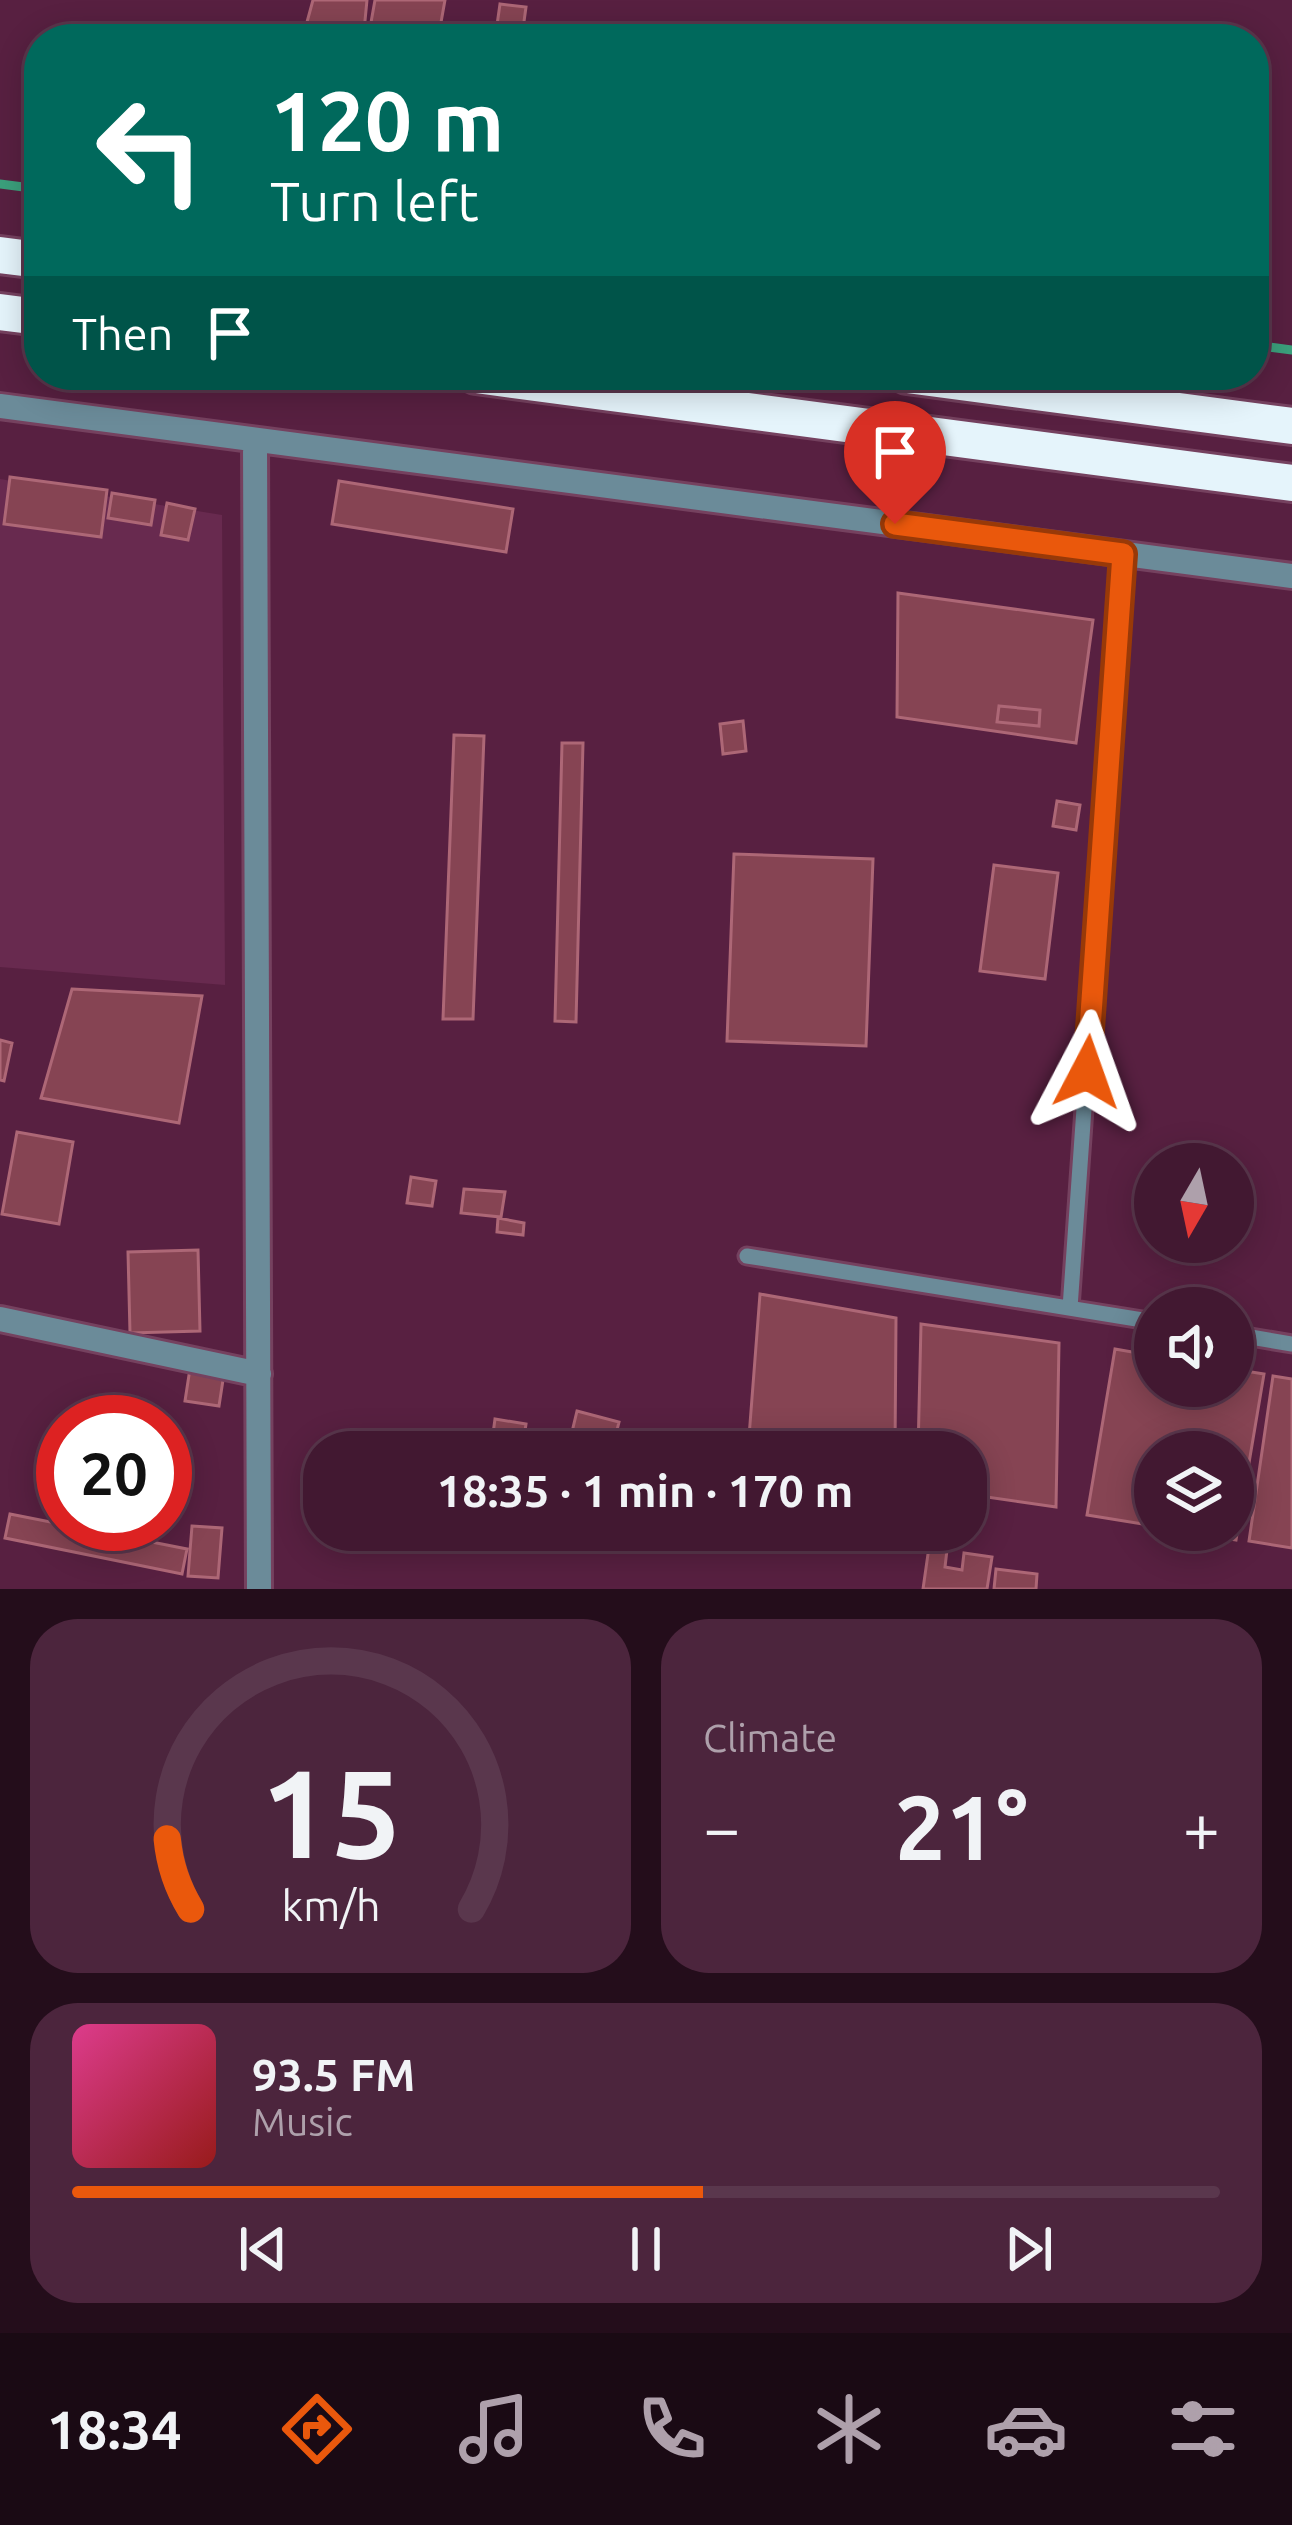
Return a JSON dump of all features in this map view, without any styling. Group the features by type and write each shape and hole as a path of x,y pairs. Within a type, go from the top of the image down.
{"highway":[{"path":"589,390 1292,483"},
{"path":"1020,390 1292,426"}],"street":[{"path":"0,406 1292,576"},
{"path":"255,442 259,1589"},
{"path":"0,1319 259,1374"}],"lane":[{"path":"1070,1308 1123,554"},
{"path":"748,1256 1134,1319"},
{"path":"1254,1338 1292,1344"}],"shaded area":[{"path":"0,479 222,515 225,985 0,967"}],"building":[{"path":"313,0 367,0 365,24 307,22"},
{"path":"375,0 445,0 441,24 371,24"},
{"path":"500,4 526,7 524,24 497,24"},
{"path":"10,477 107,490 101,537 4,524"},
{"path":"339,481 513,509 506,552 332,524"},
{"path":"112,493 155,500 151,525 108,518"},
{"path":"167,503 195,509 188,540 161,535"},
{"path":"898,593 1093,620 1076,743 897,717"},
{"path":"999,706 1040,710 1039,726 997,722"},
{"path":"743,721 746,751 723,754 720,724"},
{"path":"454,735 484,736 473,1019 443,1019"},
{"path":"562,743 583,743 576,1022 555,1021"},
{"path":"1057,801 1080,805 1076,830 1053,826"},
{"path":"734,854 873,859 866,1046 727,1041"},
{"path":"994,865 1058,873 1045,979 980,971"},
{"path":"72,989 202,996 179,1123 41,1098"},
{"path":"0,1040 12,1043 4,1081 0,1080"},
{"path":"17,1132 73,1142 59,1224 2,1214"},
{"path":"411,1177 436,1181 432,1206 407,1203"},
{"path":"464,1189 505,1192 501,1217 461,1213"},
{"path":"498,1218 524,1223 523,1235 497,1232"},
{"path":"198,1250 200,1331 130,1333 128,1252"},
{"path":"760,1294 896,1318 895,1431 749,1431"},
{"path":"921,1324 1059,1343 1056,1507 987,1497 987,1431 918,1431"},
{"path":"1115,1349 1134,1352 1134,1407 1254,1407 1254,1372 1264,1374 1254,1433 1134,1431 1134,1523 1087,1515"},
{"path":"191,1362 225,1367 219,1406 192,1402 192,1395 186,1395"},
{"path":"1273,1376 1292,1379 1292,1548 1254,1542 1254,1507"},
{"path":"577,1411 619,1422 617,1431 572,1431"},
{"path":"495,1419 526,1424 525,1431 493,1431"},
{"path":"10,1514 36,1519 36,1544 5,1538"},
{"path":"192,1526 222,1528 218,1578 188,1576"},
{"path":"69,1551 187,1551 182,1574"},
{"path":"928,1551 947,1551 945,1567 962,1570 964,1553 992,1557 987,1589 923,1589"},
{"path":"996,1569 1037,1574 1036,1589 994,1589"}],"waterway":[{"path":"0,184 24,187"},
{"path":"1269,347 1292,350"}],"route":[{"path":"895,524 1123,554 1087,1072"}]}
